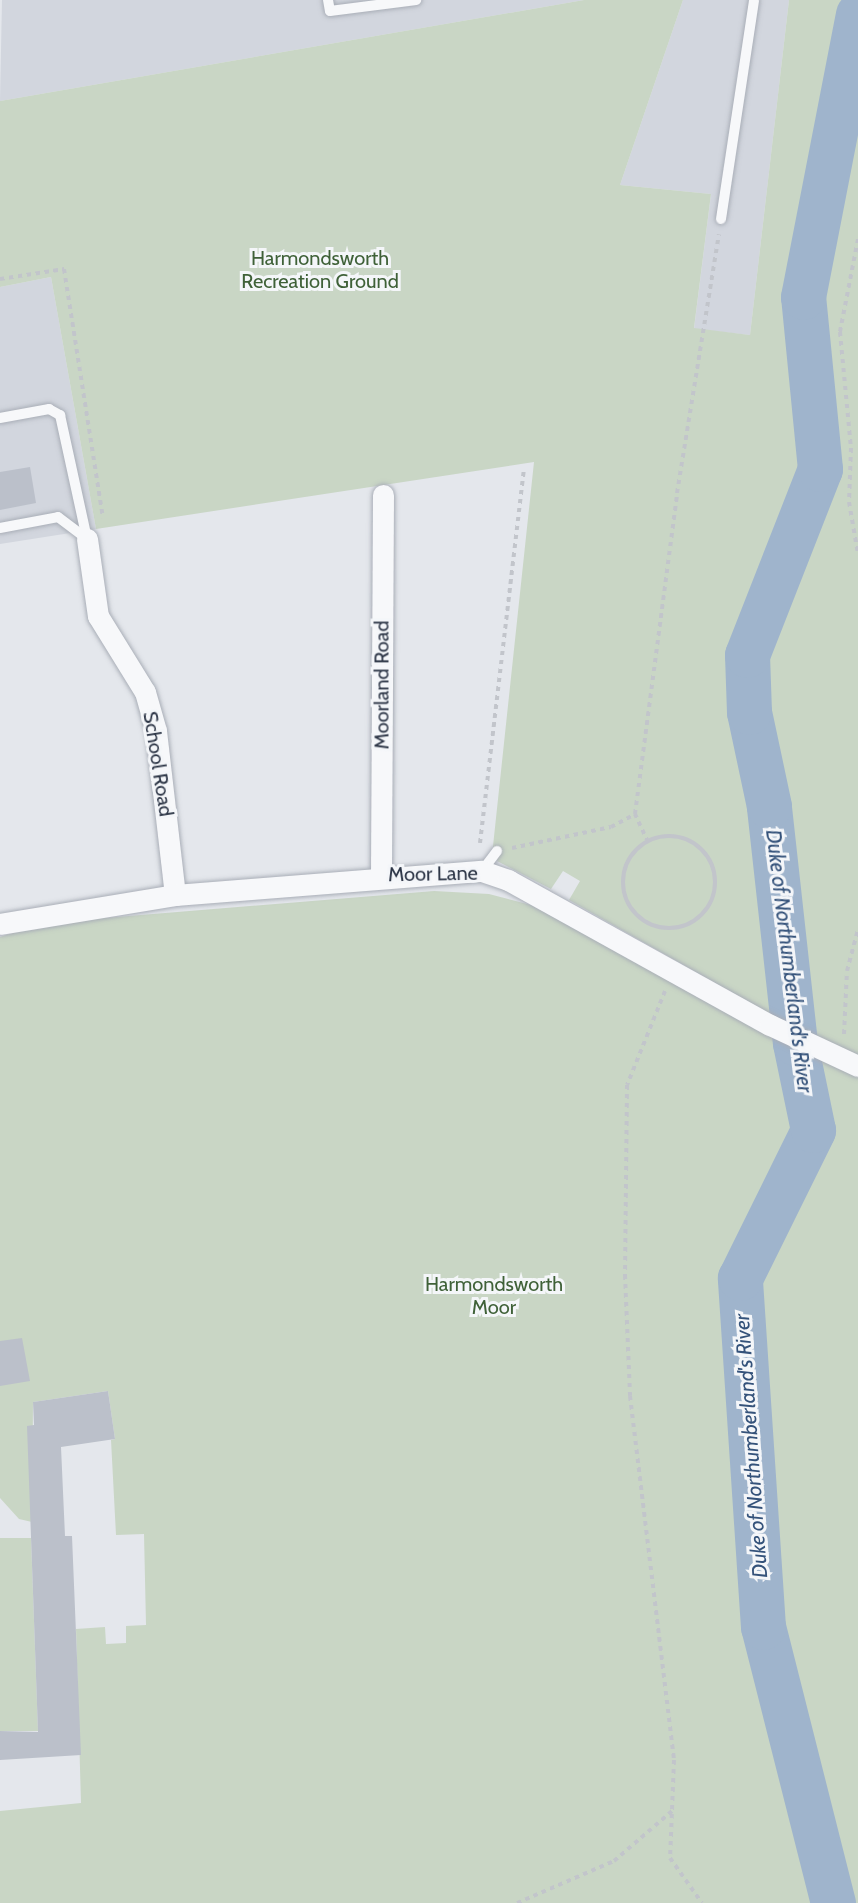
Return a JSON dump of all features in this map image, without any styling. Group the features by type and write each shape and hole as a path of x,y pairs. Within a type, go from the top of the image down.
{"street":[{"name":"Moorland Road","path":"381,875 383,495"},
{"name":"School Road","path":"87,539 98,616 145,692 156,731 175,895"},
{"name":"Moor Lane","path":"0,924 175,895 381,875 479,871 677,973 770,1025 854,1064"}],"lane":[{"path":"328,0 330,11 416,0"},
{"path":"721,219 754,0"},
{"path":"0,418 49,409 60,415 87,539"},
{"path":"0,528 64,517 87,539"},
{"path":"479,871 497,851"}],"path":[{"path":"648,842 635,814 677,493 721,219"},
{"path":"858,239 840,332 850,427 849,502 858,554"},
{"path":"0,279 64,269 104,528 87,539"},
{"path":"479,871 524,470"},
{"path":"497,851 611,827 635,814"},
{"path":"685,839 708,858 714,871 711,901 691,923 662,928 647,923 627,901 625,871 648,842 685,839"},
{"path":"854,1064 844,1040 847,971 858,929"},
{"path":"677,973 659,1002 627,1085 625,1142 630,1396 674,1760 670,1858 702,1903"},
{"path":"517,1903 614,1861 673,1810"}],"shaded area":[{"path":"2,0 584,0 0,101"},
{"path":"683,0 789,0 750,335 694,329 711,194 620,185"},
{"path":"51,277 96,529 0,544 0,287"}],"green space":[{"name":"Harmondsworth Recreation Ground","path":"584,0 683,0 620,185 711,194 694,328 750,335 789,0 853,0 796,296 806,465 733,651 782,1021 569,900 580,881 563,871 551,889 497,861 493,846 534,462 96,529 51,277 0,287 0,101"},
{"name":"Harmondsworth Moor","path":"858,14 858,1903 0,1903 0,1811 81,1803 76,1629 105,1627 106,1644 126,1643 126,1626 146,1625 144,1534 116,1535 111,1440 115,1439 108,1391 33,1402 32,1522 19,1519 0,1498 0,937 44,923 434,891 489,894 531,905 795,1043 769,806 749,712 747,655 820,469 803,297"},
{"path":"0,1538 31,1538 38,1731 0,1731"}],"building":[{"path":"30,467 36,503 0,510 0,472"},
{"path":"22,1338 30,1381 0,1386 0,1341"},
{"path":"108,1391 115,1439 61,1447 65,1536 72,1536 81,1755 0,1760 0,1731 38,1732 27,1426 34,1425 33,1402"}],"waterway":[{"name":"Duke of Northumberland's River","path":"833,1903 763,1627 740,1278 813,1130 795,1043 769,806 749,712 747,655 820,469 803,297 858,14"}]}
